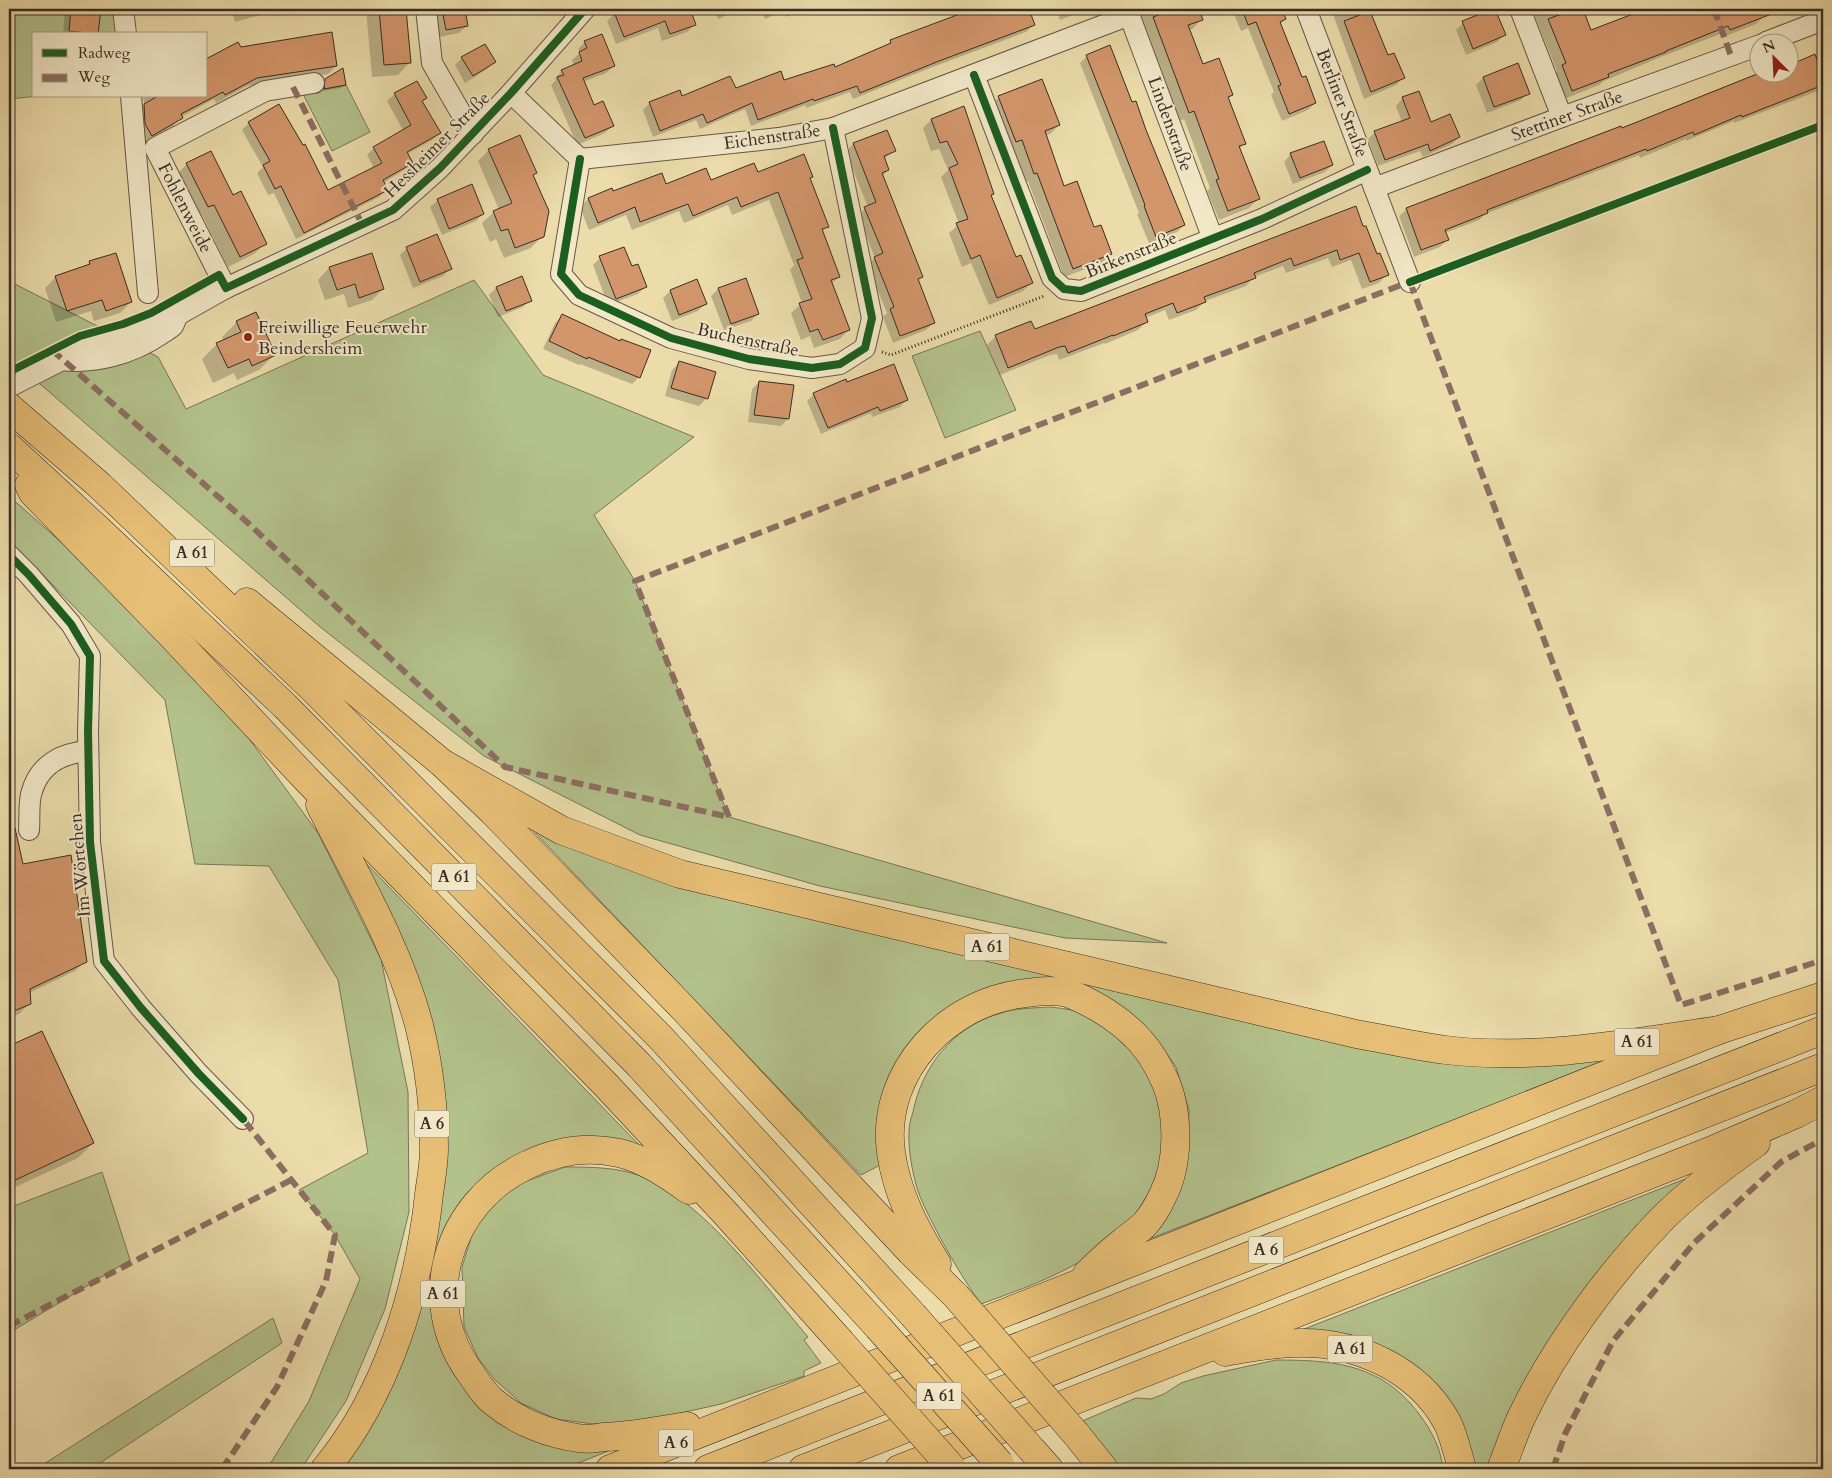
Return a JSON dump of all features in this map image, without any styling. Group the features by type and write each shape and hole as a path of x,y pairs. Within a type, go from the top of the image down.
{"highway":[{"name":"A 61","path":"9,407 99,485 311,687 661,1038 913,1315 1041,1460"},
{"name":"A 61","path":"9,448 100,531 285,706 639,1065 1002,1466"},
{"path":"9,448 33,493 172,636 308,781 598,1076 726,1214 953,1469"},
{"name":"A 61","path":"99,485 177,540 279,630 442,763 493,812 669,994 911,1252 956,1296"},
{"name":"A 61","path":"442,763 561,830 680,874 1356,1034 1447,1050 1501,1052 1555,1051 1606,1046 1719,1030"},
{"name":"A 6","path":"308,781 400,966 419,1025 430,1077 434,1150 426,1220 410,1298 376,1392 340,1451 325,1469"},
{"path":"1078,1283 1102,1259 1145,1223 1164,1194 1173,1165 1176,1128 1171,1096 1159,1067 1145,1045 1128,1027 1108,1014 1090,1003 1067,993 1038,992 1014,994 972,1009 952,1021 932,1037 918,1053 906,1072 896,1097 891,1122 891,1151 896,1179 905,1207 956,1296 1104,1469"},
{"path":"742,1417 1719,1030 1823,996"},
{"name":"A 6","path":"708,1469 1823,1030"},
{"name":"A 6","path":"803,1469 1823,1067"},
{"path":"899,1469 1701,1154 1796,1114 1823,1100"},
{"path":"1501,1469 1522,1416 1561,1347 1610,1278 1663,1218 1724,1166 1796,1114"},
{"name":"A 61","path":"726,1214 646,1162 619,1153 584,1150 563,1152 543,1157 517,1170 496,1184 465,1218 453,1241 446,1264 443,1297 448,1330 461,1361 481,1388 493,1402 511,1415 544,1430 579,1439 634,1436 742,1417"},
{"name":"A 61","path":"1177,1360 1244,1348 1297,1342 1350,1349 1376,1358 1400,1371 1433,1402 1447,1423 1462,1469"},
{"name":"A 6","path":"610,1469 742,1417"}],"street":[{"path":"123,9 126,32"},
{"path":"426,9 432,63 473,134"},
{"name":"Hessheimer Straße","path":"9,386 62,360 78,362 117,355 150,342 173,326 178,315 226,288 393,210 440,168 473,134 585,9"},
{"name":"Berliner Straße","path":"1306,9 1410,282"},
{"path":"1520,9 1562,117"},
{"name":"Eichenstraße","path":"580,159 779,138 833,128 974,75 1129,12"},
{"name":"Lindenstraße","path":"1129,12 1213,239"},
{"path":"1792,32 1823,20"},
{"name":"Stettiner Straße","path":"1371,179 1562,117 1750,49"},
{"path":"974,75 1052,278 1064,289"},
{"name":"Fohlenweide","path":"226,288 155,148 265,91 314,83"},
{"path":"511,92 580,159"},
{"path":"131,98 148,293"},
{"path":"833,128 872,318 865,348"},
{"path":"137,157 162,160"},
{"name":"Buchenstraße","path":"580,159 561,274 579,295 671,338 749,359 812,368 840,364 865,348"},
{"name":"Birkenstraße","path":"1064,289 1081,291 1262,219 1371,179"},
{"name":"Im Wörtchen","path":"9,556 71,624 90,656 88,751 90,842 104,961 141,1008 199,1074 243,1119"},
{"path":"29,830 31,792 40,773 58,758 73,752 88,751"}],"path":[{"path":"865,348 891,355 1064,289"}],"green space":[{"path":"9,9 118,9 121,32 32,32 32,97 9,99"},
{"path":"346,85 370,132 332,151 302,92"},
{"path":"474,280 543,375 694,437 594,515 635,581 729,817 1167,943 1065,938 820,886 640,835 484,756 319,626 9,357 9,281 158,357 186,409"},
{"path":"980,331 1016,410 945,438 912,356"},
{"path":"9,496 62,543 234,718 318,833 381,959 408,1092 409,1212 385,1309 346,1401 301,1469 267,1469 309,1401 360,1279 335,1235 299,1190 368,1153 338,980 269,866 195,864 165,700 9,540"},
{"path":"526,823 1212,1011 1594,1060 1599,1063 1149,1239 1173,1204 1188,1156 1189,1110 1176,1067 1159,1042 1140,1021 1091,991 924,1028 884,1163 861,1175"},
{"path":"355,852 648,1154 586,1141 459,1208 454,1370 585,1449 611,1450 563,1469 338,1469 387,1389 441,1112"},
{"path":"1050,1007 1077,1011 1090,1016 1125,1044 1138,1060 1149,1077 1157,1096 1162,1116 1161,1157 1155,1178 1143,1203 1111,1242 1078,1263 1051,1276 981,1304 950,1256 920,1198 910,1153 910,1122 917,1095 924,1080 932,1065 953,1039 982,1020 1004,1012 1017,1009"},
{"path":"565,1167 603,1168 632,1173 665,1188 688,1205 711,1225 753,1270 808,1337 804,1340 821,1363 804,1371 804,1376 721,1404 645,1421 593,1424 556,1419 521,1403 495,1380 478,1358 464,1327 462,1267 473,1231 494,1202 524,1182"},
{"path":"1713,1168 1666,1208 1494,1469 1471,1469 1448,1403 1289,1335"},
{"path":"102,1172 130,1260 9,1333 9,1208"},
{"path":"273,1318 282,1343 91,1469 36,1469"},
{"path":"1276,1360 1318,1361 1337,1364 1355,1368 1389,1384 1405,1397 1428,1427 1438,1447 1443,1469 1119,1469 1080,1422 1136,1398 1151,1399 1164,1394 1181,1383 1203,1376"}],"building":[{"path":"71,9 101,9 98,32 69,31"},
{"path":"379,9 406,9 411,63 384,65"},
{"path":"442,9 465,9 468,26 446,30"},
{"path":"623,9 694,9 691,11 696,25 670,34 665,21 624,37 614,12"},
{"path":"973,9 1029,9 1035,25 860,93 857,86 814,101 813,99 758,120 752,103 707,123 703,114 660,131 649,102 680,90 682,96 730,76 736,88 781,71 784,80 834,64 835,67 891,43 890,40"},
{"path":"1174,9 1199,9 1203,20 1188,25 1203,64 1219,58 1233,95 1228,97 1246,144 1239,146 1260,199 1228,211 1216,180 1219,179 1194,111 1189,113 1153,17"},
{"path":"1242,9 1287,9 1283,12 1286,19 1280,22 1302,77 1306,76 1316,103 1289,114 1278,86 1281,85 1256,22 1248,25"},
{"path":"1495,9 1506,35 1473,49 1462,21"},
{"path":"1575,9 1583,9 1591,30 1646,9 1782,10 1730,30 1728,26 1608,74 1609,77 1572,91 1562,65 1566,63 1548,19"},
{"path":"1370,11 1388,55 1394,53 1405,78 1371,92 1344,21"},
{"path":"332,32 337,66 257,78 225,95 223,92 181,114 183,118 152,136 145,124 144,104 154,98 208,98 208,58 238,42 241,47"},
{"path":"602,34 615,66 583,78 594,105 603,101 614,126 585,138 557,77 564,75 561,70 582,61 579,52 587,48 584,41"},
{"path":"485,44 496,62 473,76 461,57"},
{"path":"1110,45 1132,102 1136,101 1185,225 1156,237 1086,55"},
{"path":"1815,54 1823,77 1823,85 1742,117 1741,115 1694,135 1693,132 1647,151 1646,149 1487,210 1488,213 1445,230 1449,240 1421,250 1406,208 1621,126 1622,128 1750,77 1750,82 1800,82 1800,61"},
{"path":"1518,63 1530,94 1494,107 1483,77"},
{"path":"343,68 346,85 324,89 325,79"},
{"path":"1042,79 1060,125 1045,131 1064,186 1077,181 1094,227 1101,225 1112,254 1073,269 1037,173 1034,174 1022,140 1016,142 998,96"},
{"path":"417,81 427,98 422,101 441,133 407,152 413,163 383,180 388,190 304,233 281,186 275,189 263,165 270,161 248,122 279,104 303,145 305,144 328,190 382,163 373,147 411,125 394,93"},
{"path":"1419,91 1431,122 1450,114 1460,137 1430,151 1428,144 1385,160 1374,131 1410,118 1402,97"},
{"path":"964,106 994,194 991,195 1016,257 1021,255 1033,283 997,298 980,255 971,259 956,223 968,219 949,168 958,164 947,141 940,143 931,119"},
{"path":"887,130 896,151 884,156 889,170 882,173 923,277 918,279 935,323 900,336 890,309 894,307 874,257 883,253 864,207 876,202 853,143"},
{"path":"520,135 537,173 533,175 549,211 544,237 515,248 508,229 501,231 493,211 512,203 488,149"},
{"path":"1324,141 1333,165 1300,178 1290,153"},
{"path":"211,151 233,195 241,191 267,244 240,257 214,205 208,207 186,163"},
{"path":"804,154 813,177 810,178 829,227 822,229 840,277 831,280 850,330 823,340 818,329 810,332 799,303 812,299 797,260 803,258 778,192 741,207 737,197 693,216 688,204 640,222 635,207 598,223 588,198 612,188 613,191 662,173 666,184 706,168 711,180 754,163 758,172"},
{"path":"472,184 484,214 449,229 437,199"},
{"path":"1356,206 1363,226 1366,226 1377,254 1380,253 1389,275 1370,282 1359,253 1340,260 1337,250 1294,266 1291,258 1254,273 1256,278 1204,297 1206,302 1177,313 1173,303 1145,314 1148,322 1113,336 1068,353 1065,346 1059,347 1008,368 995,335 1031,321 1035,329"},
{"path":"437,234 452,269 420,282 406,247"},
{"path":"624,247 632,266 638,264 647,287 616,299 599,256"},
{"path":"116,253 132,302 106,311 102,300 67,311 55,276 90,264 89,261"},
{"path":"372,253 384,289 359,298 355,284 337,290 329,267"},
{"path":"522,276 532,301 506,311 496,287"},
{"path":"746,278 759,314 731,324 718,288"},
{"path":"697,279 707,304 679,315 670,290"},
{"name":"Freiwillige Feuerwehr Beindersheim","path":"256,312 276,355 252,366 249,359 228,368 216,343 241,332 236,321"},
{"path":"562,314 620,341 621,339 651,350 640,378 588,357 587,359 549,341"},
{"path":"679,361 716,372 708,399 671,388"},
{"path":"894,364 908,400 880,411 878,407 828,428 813,393 846,379 847,382"},
{"path":"759,381 794,385 789,419 754,415"},
{"path":"9,828 15,828 23,864 71,855 87,962 30,989 31,1004 9,1013"},
{"path":"42,1031 94,1143 9,1183 9,1046"}],"marked path":[{"path":"1714,9 1731,56"},
{"path":"293,87 362,224"},
{"path":"729,817 635,581 1414,280"},
{"path":"1410,282 1681,1005 1823,960"},
{"path":"52,350 247,522 505,767 729,817"},
{"path":"222,1469 277,1387 326,1281 335,1235 243,1119"},
{"path":"1553,1469 1565,1434 1613,1341 1694,1243 1781,1162 1823,1139"},
{"path":"9,1326 291,1180"}],"cycle path":[{"path":"9,372 80,336 123,324 151,313 219,275 226,288 393,210 440,168 511,93 585,9"},
{"path":"974,75 1052,278 1064,289 1081,291 1262,219 1367,170"},
{"path":"1410,282 1823,125"},
{"path":"580,159 561,274 579,295 671,338 749,359 812,368 840,364 865,348 872,318 833,128"},
{"path":"9,555 29,575 71,624 90,656 88,731 90,842 104,961 141,1008 199,1074 243,1119"}],"place":[{"name":"Freiwillige Feuerwehr Beindersheim","path":"248,337"}]}
